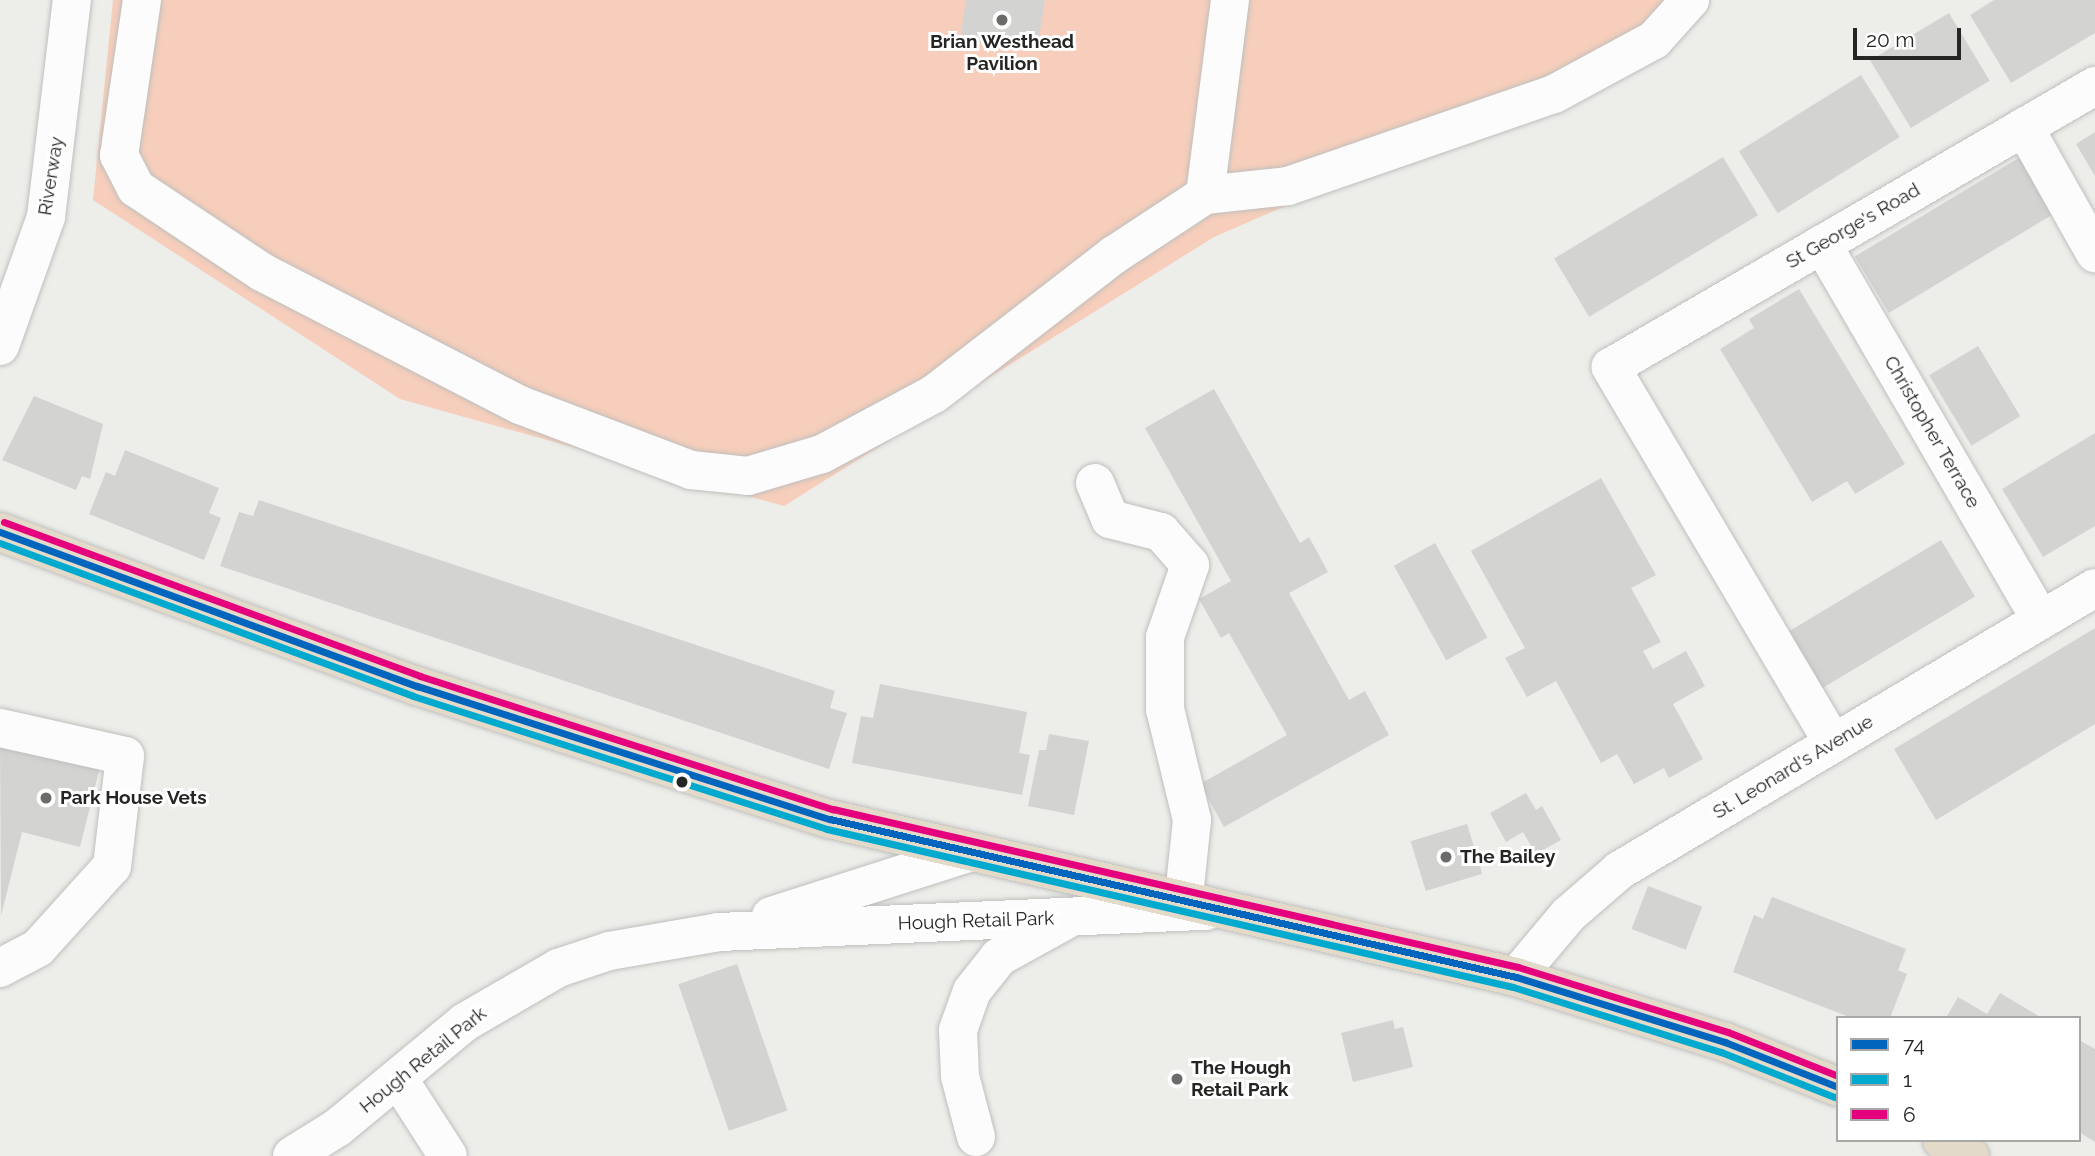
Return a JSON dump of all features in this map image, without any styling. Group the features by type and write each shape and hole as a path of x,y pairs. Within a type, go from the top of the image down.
{"highway":[{"path":"0,532 417,686 830,819 965,854 1184,897 1516,977 1725,1042 1836,1086"},
{"path":"1946,1142 1970,1156"}],"street":[{"name":"Riverway","path":"0,346 46,217 72,0"},
{"path":"142,0 119,155 135,188 262,272 508,399 691,470 748,476 821,454 923,400 1114,255 1205,195 1288,186 1553,94 1654,40 1690,0"},
{"path":"1205,195 1230,0"},
{"name":"St George's Road","path":"1833,743 1611,368 2095,86"},
{"path":"2024,127 2095,253"},
{"name":"Christopher Terrace","path":"1822,244 2040,620"},
{"path":"1095,483 1110,519 1161,532 1190,565 1165,637 1165,709 1192,820 1184,897"},
{"name":"St. Leonard's Avenue","path":"1516,977 1568,915 1620,870 2095,588"},
{"path":"0,728 125,756 112,866 38,948 0,968"},
{"name":"Hough Retail Park","path":"719,932 965,854"},
{"name":"Hough Retail Park","path":"292,1156 398,1080 465,1022 558,968 622,948 719,932 1233,909"},
{"path":"976,1137 961,1076 958,1030 972,991 999,957 1071,918"},
{"path":"398,1080 448,1156"}],"shaded area":[{"path":"113,0 1696,0 1405,154 1214,237 784,506 400,399 93,200"}],"building":[{"name":"Brian Westhead Pavilion","path":"966,0 1045,0 1037,52 960,40"},
{"path":"1994,0 2095,0 2095,33 2011,83 1970,15"},
{"path":"1949,13 1990,81 1911,128 1870,60"},
{"path":"1861,75 1900,137 1778,213 1739,151"},
{"path":"2095,132 2095,176 2076,144"},
{"path":"2022,156 2056,213 1889,313 1855,256"},
{"path":"1723,157 1758,215 1589,317 1554,258"},
{"path":"1799,289 1905,464 1855,494 1847,481 1812,502 1720,349 1754,328 1749,319"},
{"path":"1978,346 2020,416 1971,446 1929,375"},
{"path":"1214,389 1300,543 1309,537 1328,572 1289,593 1349,700 1365,691 1389,735 1224,827 1200,784 1287,735 1229,633 1221,638 1199,599 1231,581 1145,428"},
{"path":"34,396 103,424 90,479 82,476 76,490 2,460"},
{"path":"2095,433 2095,526 2043,557 2002,489"},
{"path":"125,450 219,488 209,513 221,518 204,560 89,514 106,472 115,476"},
{"path":"1601,478 1656,575 1631,588 1661,642 1643,651 1653,669 1686,651 1705,686 1673,704 1703,759 1669,778 1664,768 1634,784 1617,754 1601,763 1556,681 1527,697 1505,658 1525,648 1471,551"},
{"path":"259,500 835,691 830,708 847,713 829,769 220,566 239,512 253,516"},
{"path":"1941,540 1975,597 1816,692 1782,636"},
{"path":"1435,543 1487,637 1446,660 1394,566"},
{"path":"2095,628 2095,724 1936,820 1894,749"},
{"path":"880,684 1027,712 1019,753 1030,755 1022,795 852,763 861,716 873,718"},
{"path":"1049,734 1089,741 1074,815 1028,806 1039,750 1046,750"},
{"name":"Park House Vets","path":"0,739 101,763 80,847 22,832 1,916"},
{"path":"1526,793 1536,810 1542,806 1561,840 1536,854 1523,832 1506,842 1490,813"},
{"name":"The Bailey","path":"1467,824 1482,874 1426,891 1411,841"},
{"path":"1648,886 1702,907 1686,950 1632,929"},
{"path":"1772,897 1906,949 1898,970 1907,974 1891,1016 1847,1016 1733,972 1754,915 1763,919"},
{"path":"737,964 787,1111 729,1131 678,984"},
{"path":"2000,993 2039,1016 1947,1016 1958,997 1987,1014"},
{"path":"1393,1020 1395,1029 1403,1027 1413,1067 1353,1082 1341,1033"},
{"path":"2081,1041 2095,1049 2095,1142 2081,1133"}],"transit line":[{"name":"6","path":"4,522 420,676 833,809 1518,967 1728,1032 1836,1075"},
{"name":"74","path":"0,532 417,686 830,819 1516,977 1725,1042 1836,1086"},
{"name":"1","path":"0,543 413,696 827,829 1513,987 1721,1052 1834,1097"}],"place":[{"name":"Brian Westhead Pavilion","path":"1002,20"},
{"name":"Park House Vets","path":"46,798"},
{"name":"The Bailey","path":"1446,857"},
{"name":"The Hough Retail Park","path":"1177,1079"}]}
